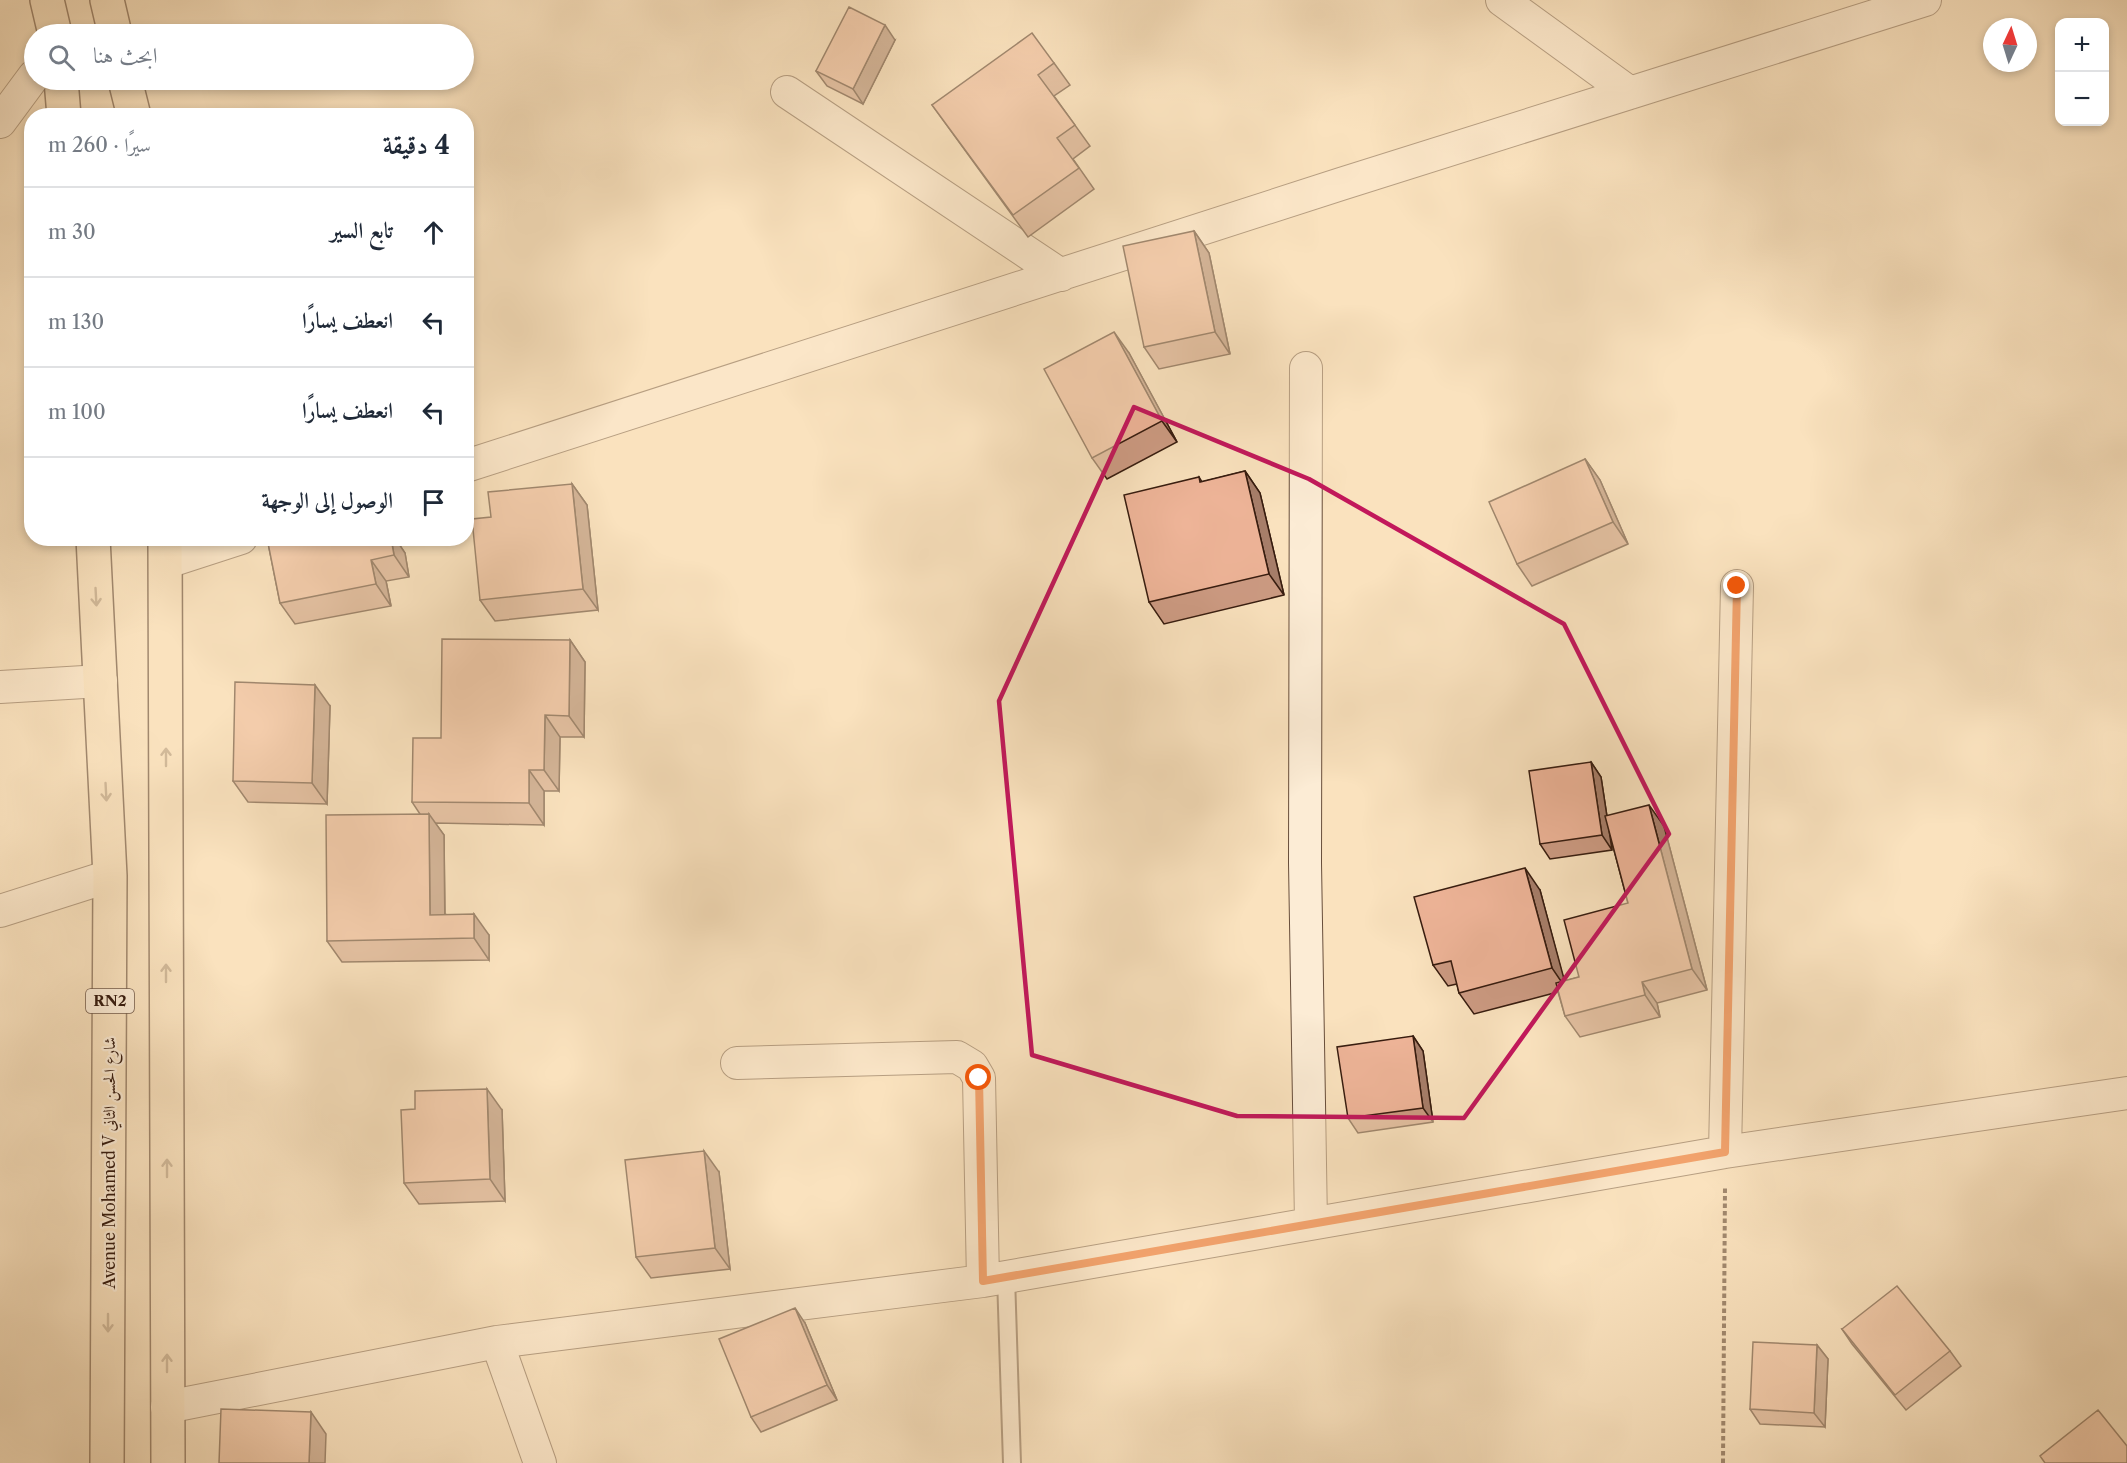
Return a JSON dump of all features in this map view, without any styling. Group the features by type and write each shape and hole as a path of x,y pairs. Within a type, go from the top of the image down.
{"highway":[{"path":"47,0 53,24"},
{"path":"106,0 112,24"},
{"path":"62,90 63,108"},
{"path":"128,90 132,108"},
{"name":"Avenue Mohamed V شارع الحسن الثاني","path":"93,546 110,876 107,1463"},
{"path":"166,550 168,1463"}],"street":[{"path":"1502,0 1630,93"},
{"path":"474,463 1926,0"},
{"path":"0,122 24,90"},
{"path":"787,92 1060,275"},
{"path":"1306,368 1305,863 1311,1224"},
{"path":"166,550 191,546"},
{"path":"1725,1152 1737,586"},
{"path":"0,687 101,681"},
{"path":"0,911 110,876"},
{"path":"737,1063 957,1057 972,1066 979,1078 994,1279"},
{"path":"167,1407 496,1342 994,1279 1725,1152 2127,1093"},
{"path":"496,1342 540,1463"}],"lane":[{"path":"994,1279 1012,1463"}],"path":[{"path":"1723,1463 1725,1152"}],"highlighted area":[{"path":"1134,407 1309,479 1564,624 1669,834 1464,1118 1237,1116 1032,1055 999,701"}],"building":[{"path":"849,7 885,25 853,89 816,71"},
{"path":"1032,33 1054,63 1038,75 1075,125 1057,138 1079,168 1013,215 932,105"},
{"path":"1194,231 1215,332 1144,347 1123,246"},
{"path":"1114,332 1162,421 1092,458 1044,369"},
{"path":"1585,459 1613,522 1517,564 1489,502"},
{"path":"1245,471 1269,574 1149,602 1124,495 1199,477 1200,482"},
{"path":"572,484 583,589 480,600 474,519 491,517 488,492"},
{"path":"269,546 392,546 394,555 371,560 376,584 280,603"},
{"path":"442,639 570,640 569,716 545,715 544,770 529,770 529,803 412,802 413,738 441,738"},
{"path":"235,682 315,685 312,783 233,781"},
{"path":"1591,762 1602,835 1540,844 1529,771"},
{"path":"1649,805 1692,969 1642,982 1645,995 1565,1016 1556,983 1579,977 1564,920 1628,903 1605,816"},
{"path":"429,814 430,915 474,914 474,938 327,941 326,815"},
{"path":"1525,868 1552,968 1459,993 1451,961 1433,965 1414,897"},
{"path":"1413,1036 1423,1108 1348,1118 1337,1047"},
{"path":"487,1089 490,1179 404,1183 401,1110 415,1109 415,1091"},
{"path":"704,1151 715,1248 636,1257 625,1160"},
{"path":"1897,1286 1950,1351 1895,1395 1842,1329"},
{"path":"795,1308 827,1385 751,1417 719,1339"},
{"path":"1753,1342 1817,1345 1814,1413 1750,1409"},
{"path":"221,1409 311,1412 309,1463 219,1463"},
{"path":"2098,1410 2127,1446 2127,1463 2045,1463 2040,1456"}],"route":[{"path":"979,1078 983,1281 1725,1152 1737,586"}]}
